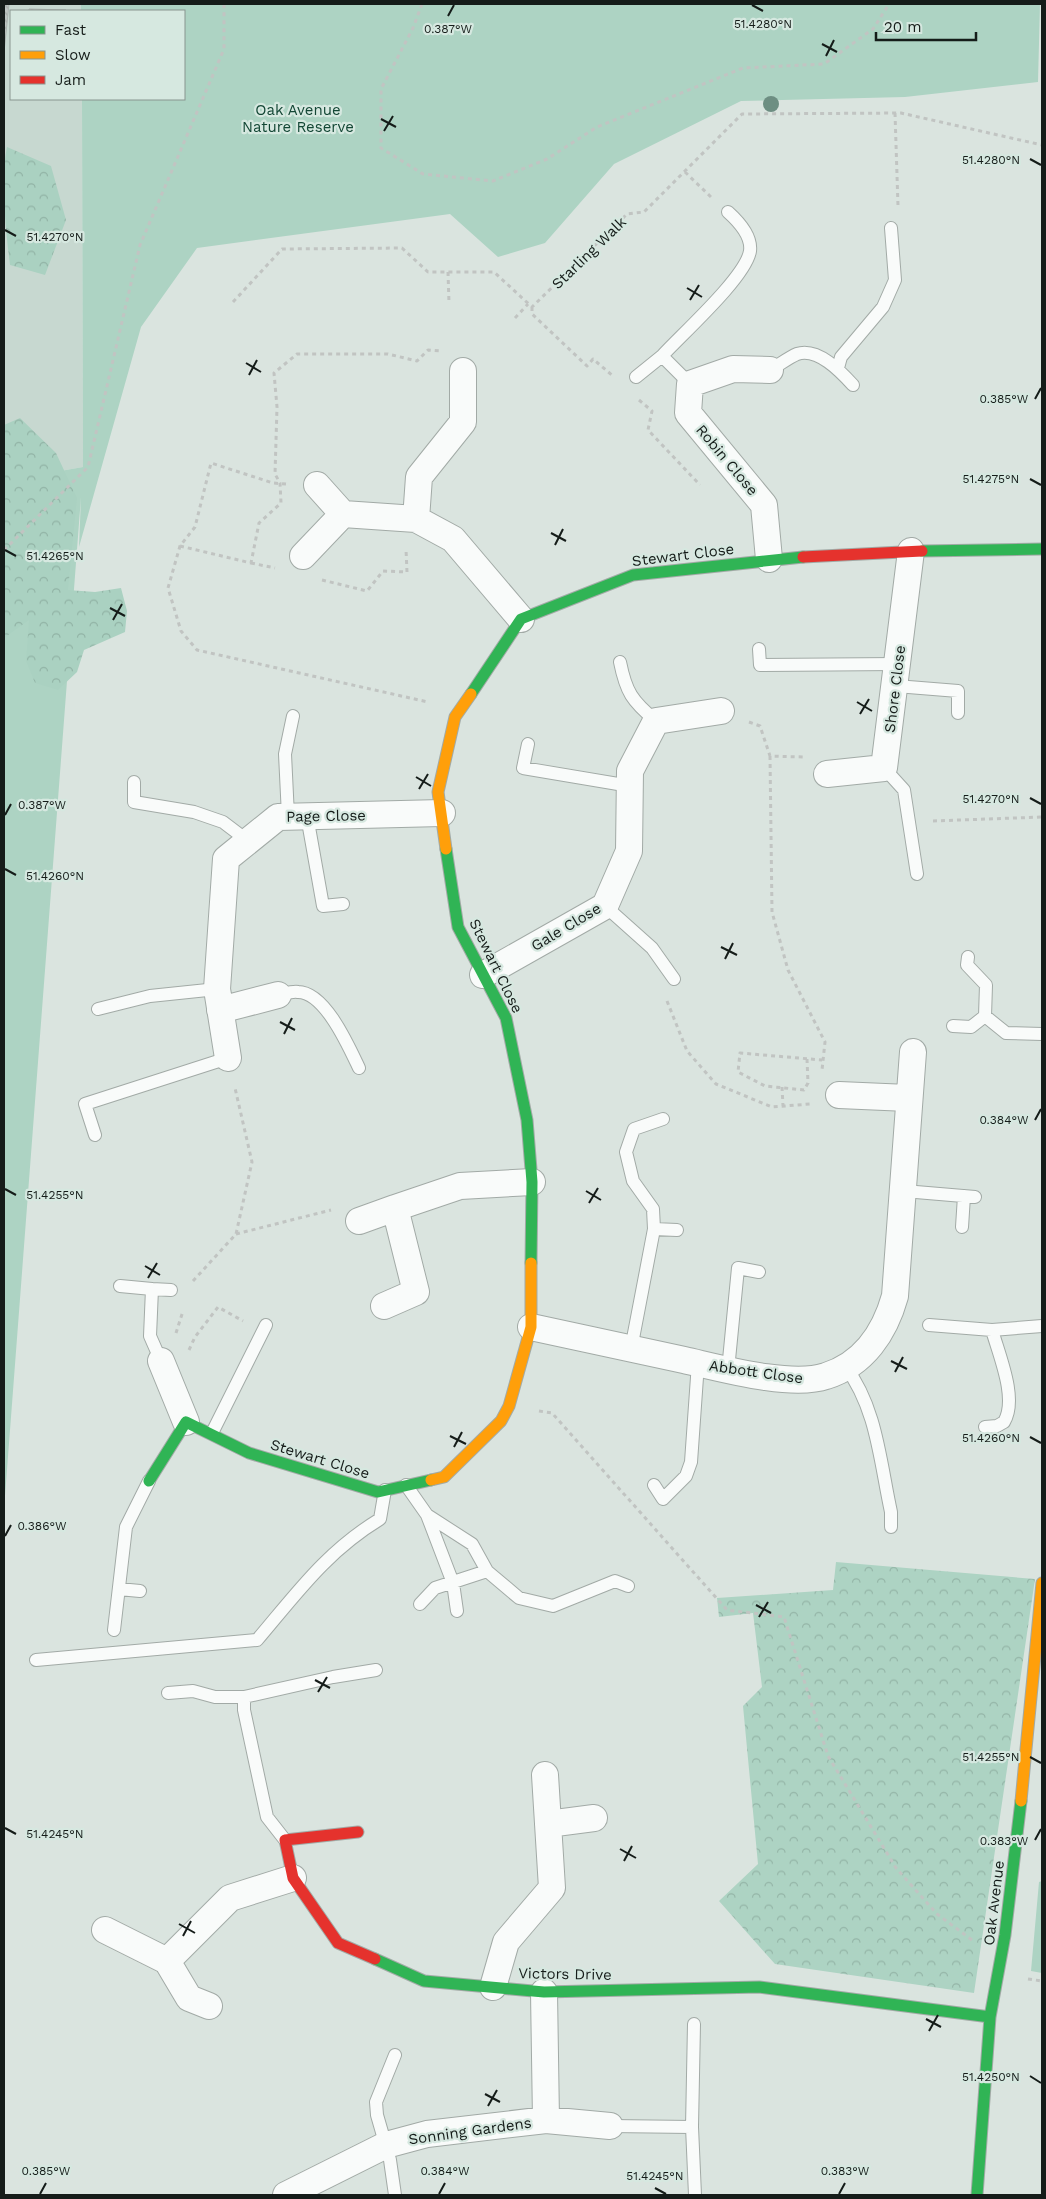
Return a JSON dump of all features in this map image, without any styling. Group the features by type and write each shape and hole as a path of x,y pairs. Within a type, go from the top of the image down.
{"street":[{"path":"690,384 733,369 770,370"},
{"path":"411,519 419,477 463,422 463,371"},
{"name":"Robin Close","path":"690,384 688,413 764,505 769,559"},
{"path":"317,485 343,514 411,519 453,539 521,619"},
{"path":"303,556 343,514"},
{"name":"Stewart Close","path":"186,1422 250,1453 378,1492 444,1477 502,1421 509,1406 531,1327 533,1288 532,1182 527,1120 506,1018 458,927 438,792 455,716 521,619 633,575 769,559 911,551 1042,549"},
{"name":"Shore Close","path":"884,768 911,551"},
{"path":"656,721 721,711"},
{"name":"Gale Close","path":"483,975 605,906 629,851 630,771 656,721"},
{"path":"830,774 884,768"},
{"name":"Page Close","path":"228,1058 218,999 226,859 278,817 442,813"},
{"path":"218,999 278,995"},
{"name":"Abbott Close","path":"531,1327 728,1370 805,1380 827,1376 865,1353 880,1335 889,1316 895,1296 904,1191 908,1098 913,1052"},
{"path":"831,1086 908,1098"},
{"path":"359,1221 460,1186 532,1182"},
{"path":"384,1306 416,1292 395,1208"},
{"path":"149,1481 186,1422 161,1361"},
{"name":"Oak Avenue","path":"977,2195 990,2017 1004,1943 1036,1731 1042,1584"},
{"path":"493,1987 506,1942 552,1888 545,1775"},
{"path":"548,1824 594,1818"},
{"path":"286,1840 358,1832"},
{"name":"Victors Drive","path":"286,1840 293,1878 338,1943 424,1981 544,1992 759,1987 990,2017"},
{"path":"167,1961 230,1898 293,1878"},
{"path":"105,1930 167,1961 189,1998 208,2006"},
{"name":"Sonning Gardens","path":"544,1992 546,2120"},
{"name":"Sonning Gardens","path":"286,2195 386,2145 427,2134 546,2120 610,2126"}],"lane":[{"path":"636,377 662,356 743,270 750,249 746,232 728,212"},
{"path":"838,368 841,357 883,306 894,280 891,228"},
{"path":"770,370 799,353 821,357 838,368 853,385"},
{"path":"662,356 690,384"},
{"path":"759,650 760,665 897,675 958,690 958,713"},
{"path":"620,662 625,687 640,707 656,721"},
{"path":"293,716 285,754 298,816 323,906 343,904"},
{"path":"528,744 523,768 630,786"},
{"path":"884,768 904,790 917,874"},
{"path":"134,782 134,802 194,812 223,822 248,841"},
{"path":"605,906 652,948 674,979"},
{"path":"968,957 967,965 986,984 985,1016"},
{"path":"278,995 299,991 318,1001 338,1026 359,1068"},
{"path":"98,1009 150,996 218,999"},
{"path":"953,1026 971,1027 985,1016"},
{"path":"985,1016 1006,1033 1042,1034"},
{"path":"95,1135 85,1104 228,1058"},
{"path":"631,1349 654,1229 654,1209 633,1181 626,1152 634,1129 663,1119"},
{"path":"904,1191 970,1197 962,1226"},
{"path":"654,1229 677,1230"},
{"path":"728,1370 738,1268 760,1272"},
{"path":"120,1286 171,1290"},
{"path":"152,1289 150,1336 161,1361"},
{"path":"212,1433 266,1325"},
{"path":"929,1325 992,1330 1042,1326"},
{"path":"985,1427 997,1426 1004,1422 1010,1406 1006,1376 992,1330"},
{"path":"654,1485 663,1499 686,1476 690,1462 698,1363"},
{"path":"845,1366 857,1381 874,1424 891,1512 891,1527"},
{"path":"114,1630 126,1527 149,1481"},
{"path":"406,1485 428,1515 453,1583 457,1611"},
{"path":"36,1660 257,1640 324,1561 354,1535 380,1519 385,1490"},
{"path":"428,1515 472,1544 487,1572 519,1598 553,1606 615,1581 628,1586"},
{"path":"420,1604 436,1588 487,1572"},
{"path":"119,1589 140,1591"},
{"path":"168,1693 192,1692 215,1698 244,1697 333,1677 376,1670"},
{"path":"244,1697 244,1710 267,1817 286,1840"},
{"path":"694,2024 692,2127 695,2195"},
{"path":"395,2055 376,2102 376,2115 386,2145 395,2195"},
{"path":"610,2126 692,2127"}],"path":[{"path":"4,550 88,467 140,245 224,49 224,4"},
{"path":"422,4 413,28 382,88 381,148 423,174 493,181 548,159 597,127 743,68 824,64 873,29 889,4"},
{"path":"891,228 899,212 895,113"},
{"name":"Starling Walk","path":"532,307 627,214 644,212 742,114 895,113 1042,145"},
{"path":"685,172 713,198"},
{"path":"233,302 282,249 402,248 428,272 494,272 532,307 532,314 587,366 593,359 652,411 648,430 700,485"},
{"path":"448,272 448,303"},
{"path":"515,318 528,304"},
{"path":"251,563 259,523 281,503 280,483 275,474 277,407 274,373 297,354 388,354 417,361 428,350 446,352"},
{"path":"624,386 636,377"},
{"path":"317,485 280,483 211,463 195,527 180,546 168,588 181,631 197,650 426,701 455,716"},
{"path":"319,579 367,591 383,570 407,572 411,519"},
{"path":"180,546 280,570"},
{"path":"721,711 760,726 770,756 772,912 788,970 824,1042 822,1060 831,1086"},
{"path":"770,756 834,757 830,774"},
{"path":"909,821 1042,817"},
{"path":"674,979 664,995 687,1051 716,1084 772,1108 815,1104"},
{"path":"807,1059 808,1083 804,1090 765,1086 738,1072 740,1053 822,1060"},
{"path":"191,1287 194,1278 236,1234 252,1162 228,1058"},
{"path":"782,1087 782,1106"},
{"path":"236,1234 333,1210 359,1221"},
{"path":"161,1361 172,1344 185,1306"},
{"path":"170,1386 195,1338 218,1307 243,1319 243,1324"},
{"path":"509,1406 552,1413 727,1610 784,1617 828,1756 896,1868 937,1914 967,1936"},
{"path":"1024,1978 1042,1981"}],"shaded area":[{"path":"4,4 81,4 81,10 10,10 10,100 82,100 83,467 4,481"}],"green space":[{"name":"Oak Avenue Nature Reserve","path":"81,4 1040,4 1038,82 905,97 741,101 614,164 545,243 498,257 450,214 197,248 141,327 79,547 81,497 4,1509 4,481 83,467 82,100 185,100 185,10 81,10"},
{"path":"7,147 51,166 66,220 45,275 10,265 5,222 4,190"},
{"path":"20,418 56,453 77,498 68,590 95,592 121,588 127,611 125,632 84,650 77,672 58,690 35,683 26,661 29,620 4,638 4,425"},
{"path":"836,1562 1035,1579 974,1993 775,1964 719,1901 758,1864 743,1706 762,1687 753,1613 719,1617 717,1598 833,1590"},
{"path":"1042,1881 1042,1973 1031,1971 1039,1882"}],"building":[{"path":"4,4 9,4 4,52"},
{"path":"29,9 66,10 29,10"}],"traffic: fast":[{"path":"922,551 1042,549"},
{"path":"471,694 521,619 633,575 803,557"},
{"path":"446,849 458,927 506,1018 527,1120 532,1182 531,1263"},
{"path":"149,1481 186,1422 249,1453 378,1492 431,1480"},
{"path":"977,2195 990,2017 1005,1935 1021,1801"},
{"path":"375,1959 424,1981 544,1992 759,1987 990,2017"}],"traffic: slow":[{"path":"446,849 438,792 455,717 471,694"},
{"path":"431,1480 444,1477 501,1421 509,1406 531,1327 531,1263"},
{"path":"1021,1801 1042,1583"}],"traffic: jam":[{"path":"803,557 922,551"},
{"path":"358,1832 285,1840 293,1878 338,1943 375,1959"}]}
